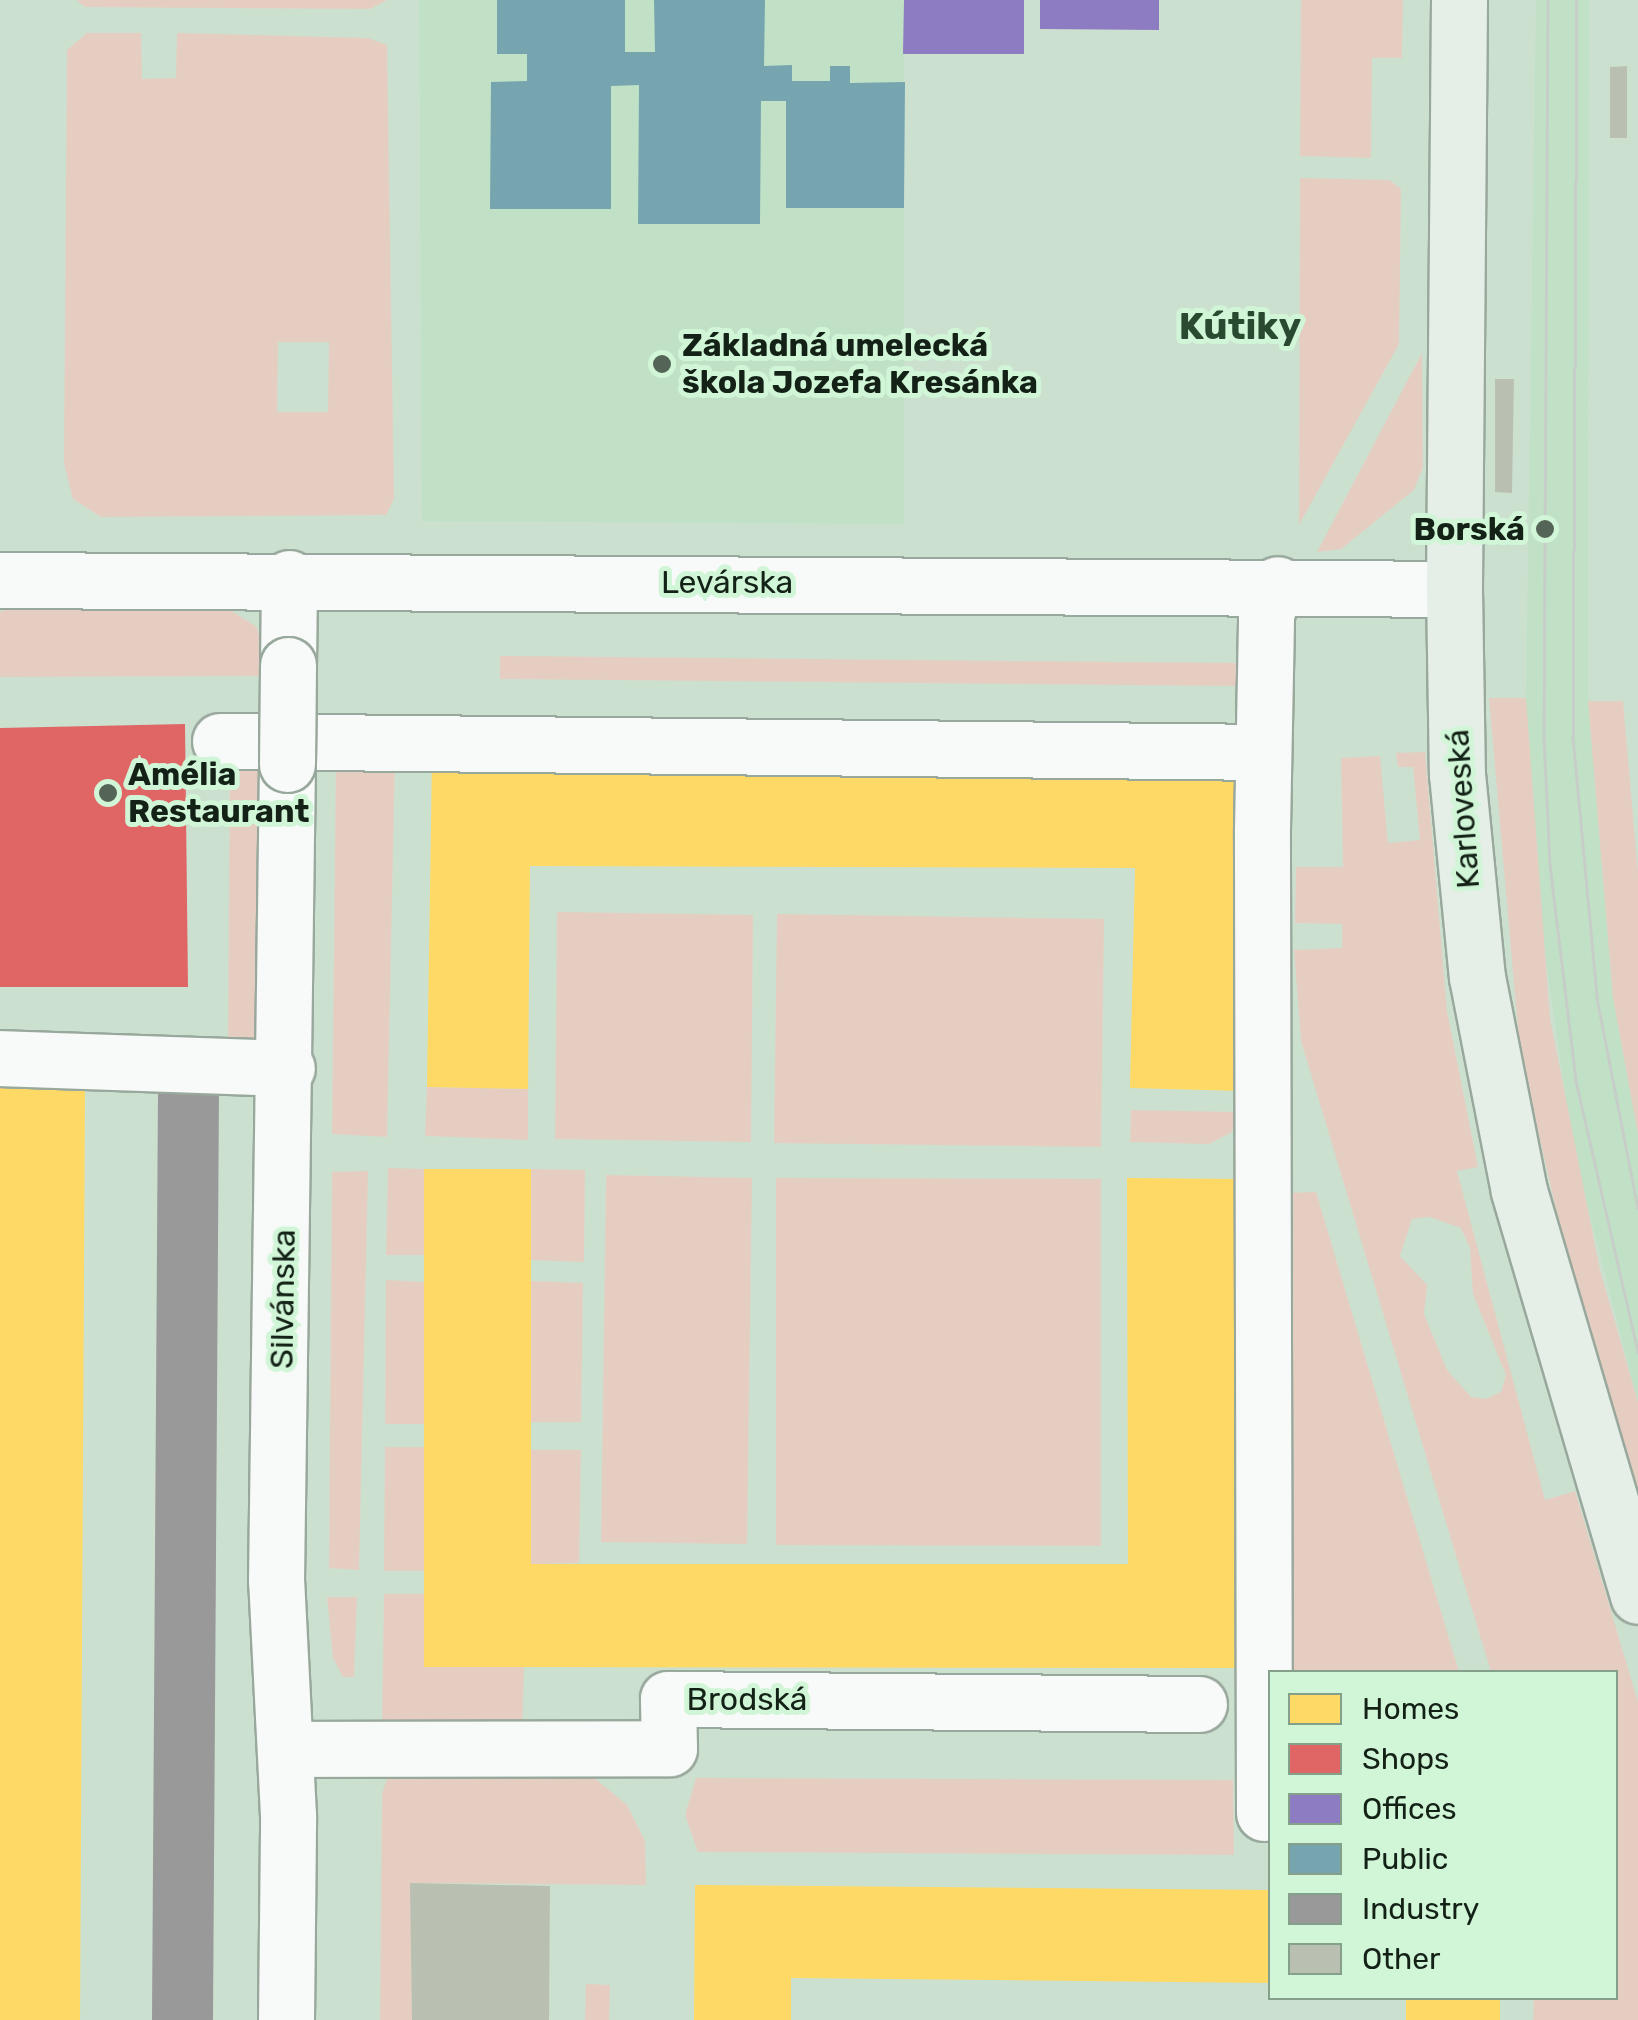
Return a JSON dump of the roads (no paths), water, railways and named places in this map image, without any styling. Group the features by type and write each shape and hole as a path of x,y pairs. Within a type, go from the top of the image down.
{"main road":[{"name":"Karloveská","path":"1459,0 1454,589 1458,774 1477,977 1518,1190 1638,1596"}],"street":[{"name":"Silvánska","path":"286,2020 285,1748 276,1581 288,1068 289,578"},
{"name":"Levárska","path":"0,580 1278,584 1454,589"},
{"path":"1264,1814 1262,752 1266,613 1278,584"},
{"path":"220,741 413,740 1262,752"},
{"path":"0,1058 288,1068"},
{"name":"Brodská","path":"285,1748 668,1748 668,1699 1199,1704"}],"tram line":[{"path":"1548,0 1544,737 1550,865 1576,1081 1638,1352"},
{"path":"1577,0 1573,737 1597,998 1638,1208"}],"place":[{"name":"Základná umelecká škola Jozefa Kresánka","path":"662,364"},
{"name":"Borská","path":"1545,529"},
{"name":"Amélia Restaurant","path":"108,793"}],"district":[{"name":"Kútiky","path":"1240,327"}]}
